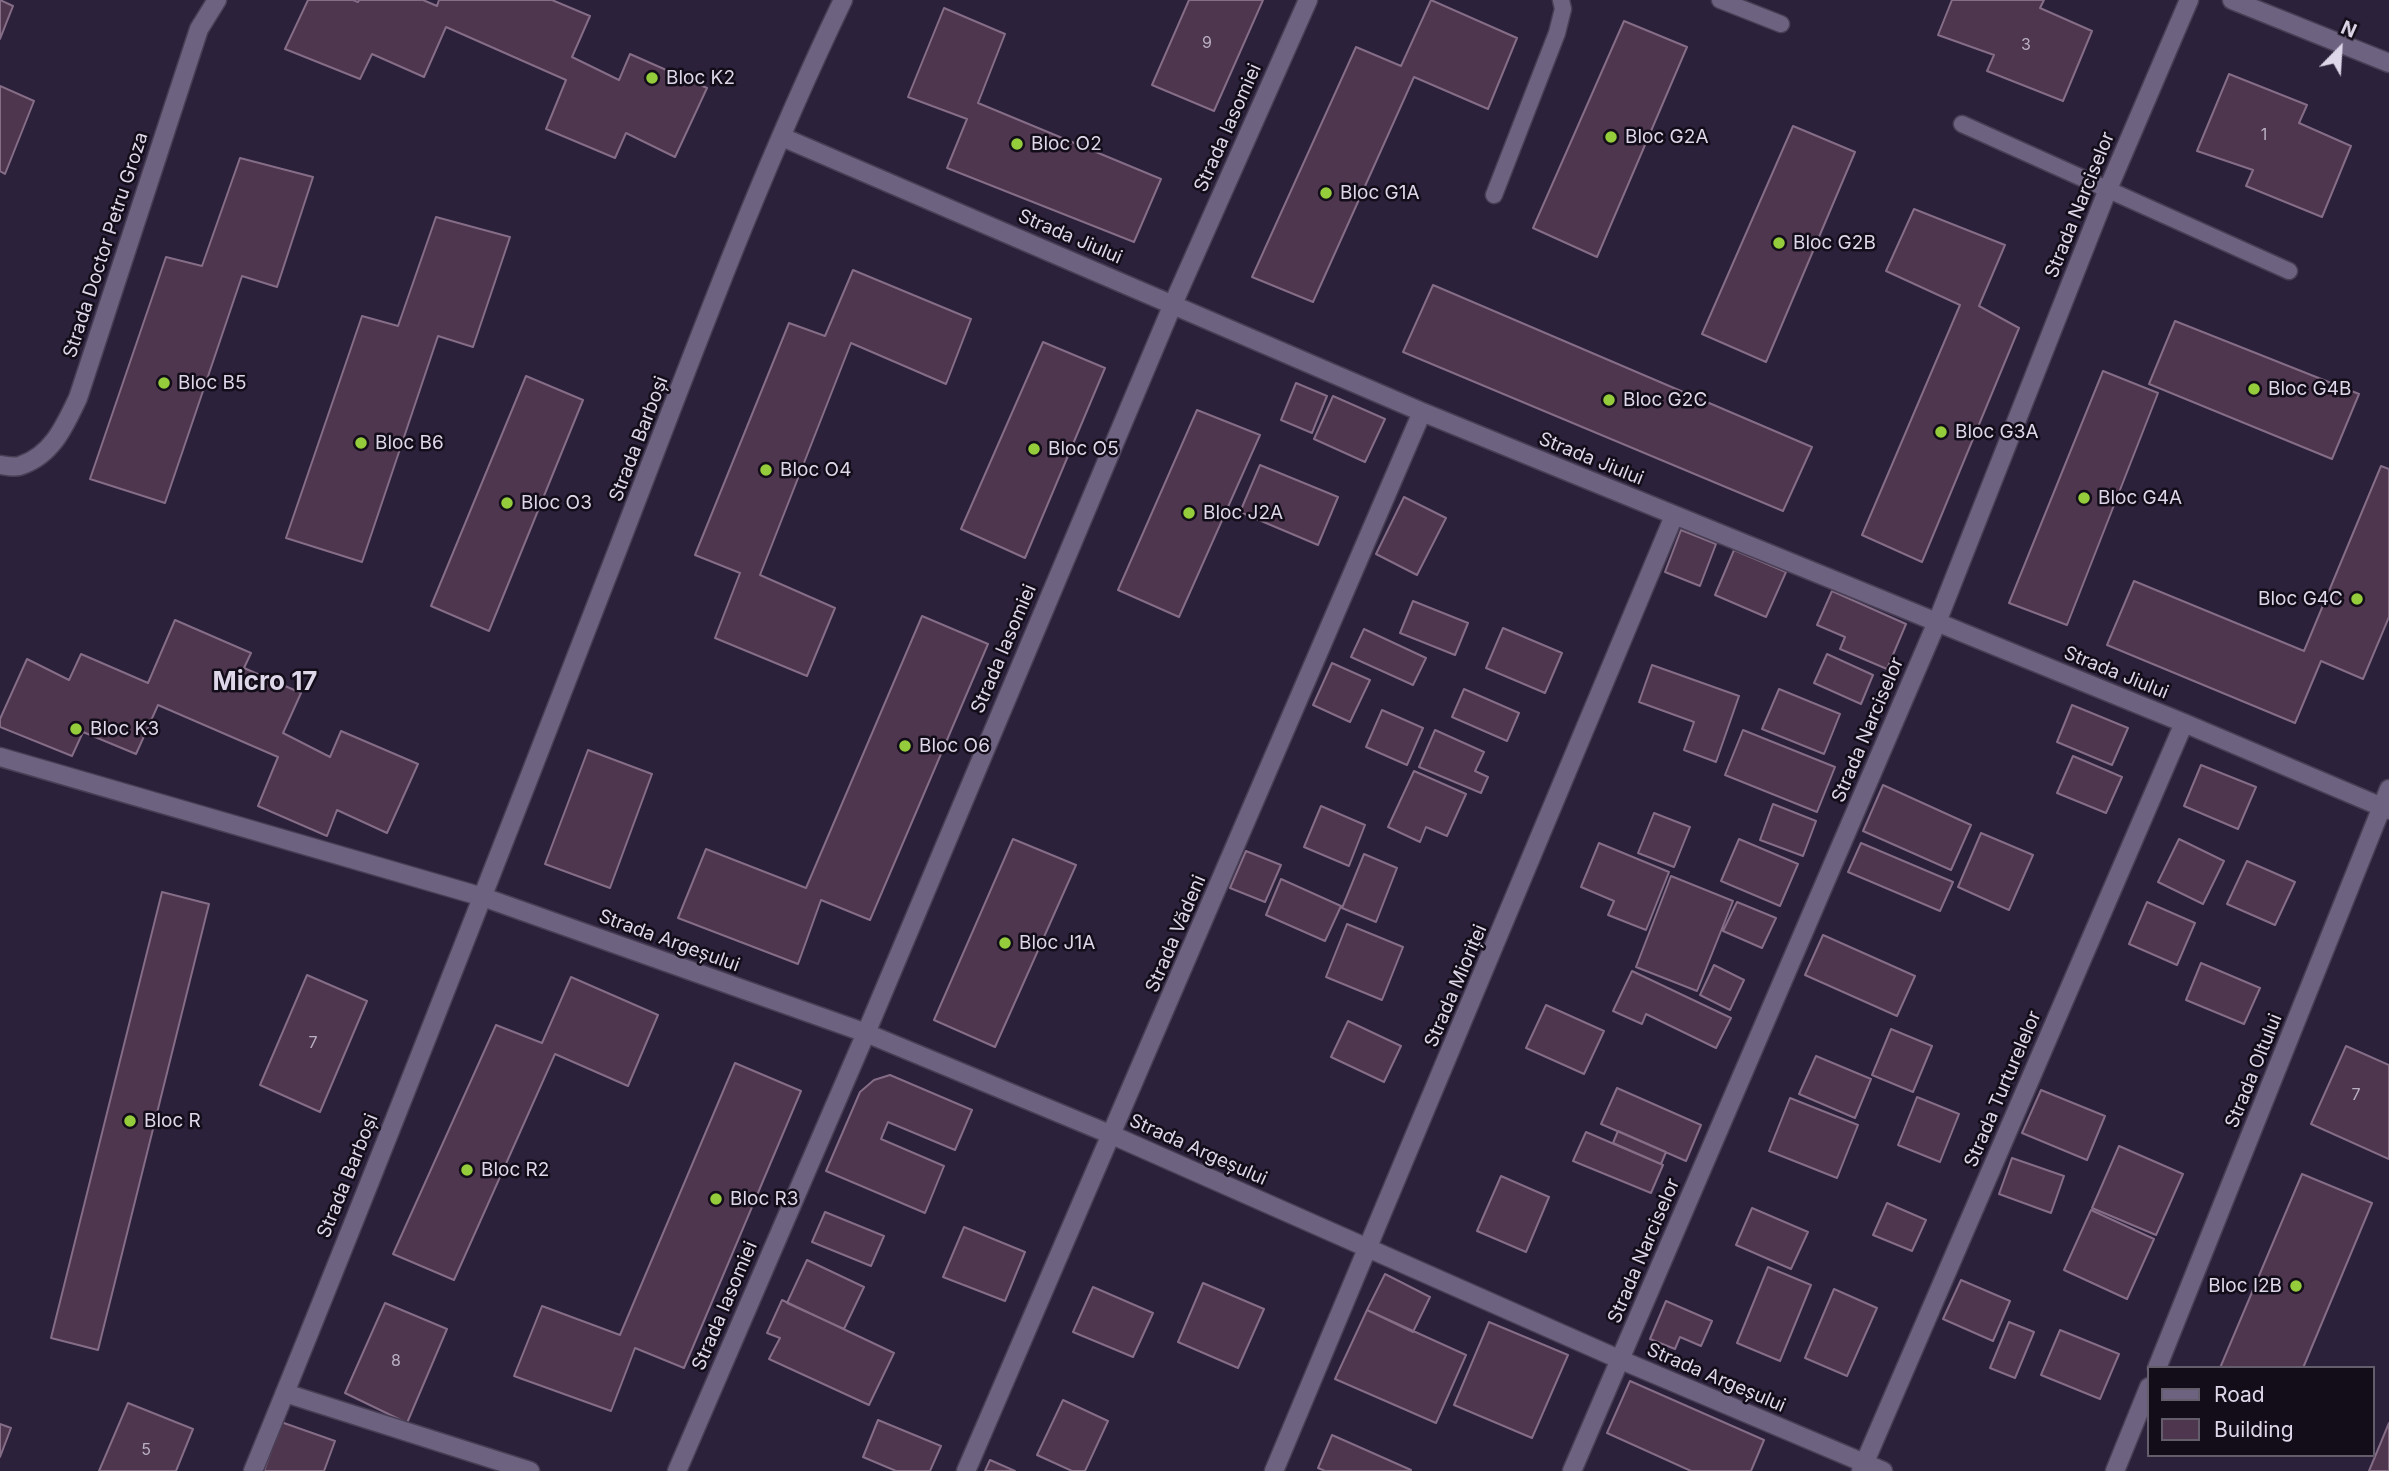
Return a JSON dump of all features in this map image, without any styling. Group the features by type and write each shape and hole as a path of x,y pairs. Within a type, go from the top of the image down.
{"street":[{"name":"Strada Doctor Petru Groza","path":"0,465 20,467 41,455 61,434 72,410 199,29 216,0"},
{"name":"Strada Barboși","path":"253,1471 484,897 727,268 843,0"},
{"name":"Strada Iasomiei","path":"677,1471 866,1033 1172,304 1308,0"},
{"name":"Strada Narciselor","path":"1572,1471 1937,622 2108,189 2189,0"},
{"path":"2232,0 2389,63"},
{"name":"Strada Jiului","path":"782,137 1422,412 2184,723 2385,808"},
{"name":"Strada Vădeni","path":"966,1471 1422,412"},
{"name":"Strada Mioriței","path":"1274,1471 1674,516"},
{"name":"Strada Turturelelor","path":"1863,1467 2184,723"},
{"path":"0,757 484,897"},
{"name":"Strada Oltului","path":"2158,1366 2385,808 2389,789"},
{"name":"Strada Argeșului","path":"484,897 866,1033 1112,1135 1863,1467 1883,1471"},
{"path":"2115,1471 2148,1389"},
{"path":"285,1393 530,1471"}],"lane":[{"path":"1494,195 1557,33 1563,9 1561,0"},
{"path":"1720,0 1781,24"},
{"path":"1962,124 2289,271"}],"building":[{"path":"0,0 13,6 0,39"},
{"name":"Bloc K2","path":"308,0 423,0 437,6 439,0 552,0 590,16 572,57 619,80 630,54 707,88 675,157 626,133 615,158 546,129 566,80 446,27 424,77 372,54 360,79 285,49"},
{"path":"1189,0 1263,0 1214,111 1152,85"},
{"name":"Bloc G1A","path":"1431,0 1517,38 1488,109 1414,77 1313,302 1252,277 1356,47 1401,66"},
{"path":"1952,0 2044,0 2040,8 2092,31 2063,101 1987,71 1994,55 1938,35"},
{"name":"Bloc O2","path":"944,8 1005,34 978,103 1161,179 1134,242 947,168 967,119 908,97"},
{"name":"Bloc G2A","path":"1624,21 1687,47 1597,257 1533,228"},
{"path":"2229,74 2307,105 2299,123 2351,146 2322,217 2246,186 2253,170 2197,151"},
{"path":"0,86 34,101 5,174 0,171"},
{"name":"Bloc G2B","path":"1793,126 1855,152 1766,362 1702,334"},
{"name":"Bloc B5","path":"240,158 313,177 277,287 242,276 165,503 90,479 166,257 202,266"},
{"name":"Bloc G3A","path":"1914,209 2005,245 1979,306 2019,328 1922,562 1862,535 1960,305 1886,271"},
{"name":"Bloc B6","path":"436,217 510,237 473,347 438,336 362,562 286,538 362,316 398,326"},
{"name":"Bloc O4","path":"853,270 971,319 946,384 851,343 760,575 835,608 807,676 715,638 740,573 695,555 789,323 825,336"},
{"name":"Bloc G2C","path":"1433,285 1812,447 1783,511 1403,352"},
{"name":"Bloc G4B","path":"2175,321 2359,394 2332,459 2149,384"},
{"name":"Bloc O5","path":"1043,342 1105,368 1025,558 961,529"},
{"name":"Bloc G4A","path":"2103,371 2158,393 2067,625 2009,603"},
{"name":"Bloc O3","path":"526,376 583,400 489,631 431,606"},
{"path":"1296,383 1327,396 1312,433 1281,420"},
{"path":"1333,396 1385,419 1365,462 1314,439"},
{"name":"Bloc J2A","path":"1197,410 1260,435 1179,617 1118,590"},
{"path":"1260,465 1338,497 1318,545 1240,512"},
{"name":"Bloc G4C","path":"2381,466 2389,469 2389,617 2363,679 2321,661 2295,723 2107,645 2134,581 2304,651"},
{"path":"1404,497 1446,518 1417,575 1376,554"},
{"path":"1681,530 1716,544 1700,586 1665,572"},
{"path":"1734,550 1786,572 1766,617 1715,595"},
{"path":"1832,591 1906,624 1887,669 1840,649 1845,637 1817,625"},
{"path":"1413,601 1468,623 1455,655 1400,633"},
{"name":"Bloc O6","path":"922,616 988,644 870,920 821,900 798,964 678,918 706,849 806,888"},
{"name":"Bloc K3","path":"175,620 251,653 244,668 301,693 283,733 330,757 341,731 418,764 387,833 337,810 327,836 258,806 278,757 158,705 136,754 83,732 72,756 0,727 0,719 27,659 69,680 81,654 148,683"},
{"path":"1503,628 1562,653 1545,693 1486,668"},
{"path":"1364,629 1426,658 1413,685 1351,657"},
{"path":"1827,654 1873,675 1861,704 1814,683"},
{"path":"1332,663 1370,680 1350,722 1313,705"},
{"path":"1652,665 1739,696 1716,762 1684,750 1694,722 1639,702"},
{"path":"1464,689 1519,713 1507,741 1452,717"},
{"path":"1779,689 1840,714 1824,754 1762,729"},
{"path":"2072,705 2128,728 2112,765 2057,742"},
{"path":"1382,710 1423,728 1407,765 1366,747"},
{"path":"1435,730 1484,752 1475,771 1488,777 1481,793 1419,767"},
{"path":"1743,730 1835,767 1817,812 1725,775"},
{"path":"588,750 652,774 610,888 545,864"},
{"path":"2073,756 2122,777 2106,813 2057,793"},
{"path":"2201,765 2256,787 2238,829 2184,806"},
{"path":"1414,771 1466,794 1447,836 1426,827 1420,842 1388,827"},
{"path":"1883,785 1971,825 1951,870 1863,831"},
{"path":"1773,804 1816,821 1803,856 1760,840"},
{"path":"1321,806 1365,825 1349,866 1304,847"},
{"path":"1654,813 1690,827 1674,867 1638,853"},
{"path":"1981,833 2033,855 2009,910 1958,887"},
{"name":"Bloc J1A","path":"1013,839 1076,865 995,1047 934,1020"},
{"path":"1739,839 1798,864 1780,906 1721,881"},
{"path":"2179,839 2224,861 2203,904 2158,882"},
{"path":"1599,843 1669,872 1646,930 1608,915 1614,901 1581,887"},
{"path":"1861,843 1953,882 1940,911 1848,872"},
{"path":"1246,851 1281,865 1265,902 1230,888"},
{"path":"1364,854 1397,868 1376,922 1342,908"},
{"path":"2247,861 2295,882 2275,925 2227,904"},
{"path":"1671,876 1733,901 1697,991 1636,967"},
{"path":"1281,879 1341,906 1325,941 1266,915"},
{"name":"Bloc R","path":"162,892 209,904 98,1350 51,1338"},
{"path":"1737,902 1776,918 1762,948 1723,931"},
{"path":"2147,902 2195,923 2177,965 2129,944"},
{"path":"1347,924 1403,947 1382,1000 1326,977"},
{"path":"1823,935 1915,976 1897,1016 1805,975"},
{"path":"2201,963 2260,988 2244,1024 2186,1000"},
{"path":"1714,965 1744,980 1730,1010 1700,995"},
{"path":"1632,971 1731,1018 1716,1048 1646,1014 1642,1024 1613,1011"},
{"path":"307,975 367,1001 320,1112 260,1085"},
{"name":"Bloc R2","path":"571,977 658,1015 628,1086 555,1054 454,1280 393,1254 496,1025 542,1043"},
{"path":"1546,1005 1604,1031 1584,1074 1526,1048"},
{"path":"1348,1021 1401,1046 1384,1082 1331,1057"},
{"path":"1891,1029 1932,1046 1913,1092 1872,1075"},
{"path":"2346,1046 2389,1065 2389,1159 2311,1124"},
{"path":"1816,1056 1871,1079 1855,1118 1799,1094"},
{"name":"Bloc R3","path":"735,1063 801,1091 684,1368 635,1348 611,1411 514,1376 542,1306 620,1335"},
{"path":"890,1075 972,1110 955,1150 888,1122 881,1139 944,1166 925,1213 826,1171 860,1092 874,1080"},
{"path":"1617,1088 1701,1125 1686,1161 1601,1124"},
{"path":"2041,1090 2105,1116 2087,1160 2022,1133"},
{"path":"1917,1097 1959,1114 1940,1162 1898,1145"},
{"path":"1790,1098 1858,1125 1837,1178 1769,1151"},
{"path":"1618,1131 1666,1152 1661,1164 1613,1143"},
{"path":"1586,1132 1663,1165 1651,1193 1573,1161"},
{"path":"2119,1146 2183,1174 2156,1235 2092,1208"},
{"path":"2012,1158 2064,1176 2051,1213 1999,1194"},
{"name":"Bloc I2B","path":"2302,1174 2372,1203 2304,1366 2221,1366"},
{"path":"1501,1176 1549,1197 1526,1252 1477,1231"},
{"path":"1887,1203 1926,1220 1912,1251 1873,1235"},
{"path":"1752,1208 1808,1232 1791,1269 1736,1245"},
{"path":"2091,1210 2154,1239 2127,1299 2064,1270"},
{"path":"825,1212 884,1236 871,1266 812,1242"},
{"path":"964,1227 1025,1252 1005,1301 943,1277"},
{"path":"807,1260 864,1287 844,1329 787,1303"},
{"path":"1768,1267 1811,1285 1780,1361 1737,1343"},
{"path":"1385,1274 1430,1297 1413,1332 1367,1310"},
{"path":"1961,1280 2010,1301 1993,1341 1943,1319"},
{"path":"1203,1283 1264,1309 1238,1368 1178,1342"},
{"path":"1093,1287 1153,1313 1133,1357 1073,1332"},
{"path":"1834,1289 1877,1308 1847,1376 1805,1358"},
{"path":"782,1300 894,1353 869,1405 769,1359 780,1338 767,1333"},
{"path":"1666,1301 1712,1321 1701,1346 1680,1337 1675,1349 1650,1339"},
{"path":"385,1303 447,1329 407,1423 345,1393"},
{"path":"1367,1310 1466,1355 1436,1423 1335,1379"},
{"path":"1489,1322 1568,1355 1532,1438 1454,1405"},
{"path":"2009,1322 2034,1332 2015,1378 1990,1368"},
{"path":"2060,1330 2119,1354 2100,1399 2041,1375"},
{"path":"1630,1381 1764,1440 1751,1471 1691,1471 1607,1433"},
{"path":"1063,1400 1108,1421 1085,1471 1072,1471 1037,1455"},
{"path":"128,1403 193,1429 176,1471 99,1471"},
{"path":"878,1420 941,1446 930,1471 896,1471 863,1457"},
{"path":"281,1422 335,1441 324,1471 264,1471"},
{"path":"2389,1423 2389,1471 2369,1471"},
{"path":"0,1424 11,1428 0,1457"},
{"path":"1332,1435 1411,1471 1325,1471 1318,1468"},
{"path":"990,1460 1015,1471 985,1471"}],"place":[{"name":"Bloc K2","path":"652,78"},
{"name":"Bloc G2A","path":"1611,137"},
{"name":"Bloc O2","path":"1017,144"},
{"name":"Bloc G1A","path":"1326,193"},
{"name":"Bloc G2B","path":"1779,243"},
{"name":"Bloc B5","path":"164,383"},
{"name":"Bloc G4B","path":"2254,389"},
{"name":"Bloc G2C","path":"1609,400"},
{"name":"Bloc G3A","path":"1941,432"},
{"name":"Bloc B6","path":"361,443"},
{"name":"Bloc O5","path":"1034,449"},
{"name":"Bloc O4","path":"766,470"},
{"name":"Bloc G4A","path":"2084,498"},
{"name":"Bloc O3","path":"507,503"},
{"name":"Bloc J2A","path":"1189,513"},
{"name":"Bloc G4C","path":"2357,599"},
{"name":"Bloc K3","path":"76,729"},
{"name":"Bloc O6","path":"905,746"},
{"name":"Bloc J1A","path":"1005,943"},
{"name":"Bloc R","path":"130,1121"},
{"name":"Bloc R2","path":"467,1170"},
{"name":"Bloc R3","path":"716,1199"},
{"name":"Bloc I2B","path":"2296,1286"}],"district":[{"name":"Micro 17","path":"265,682"}]}
